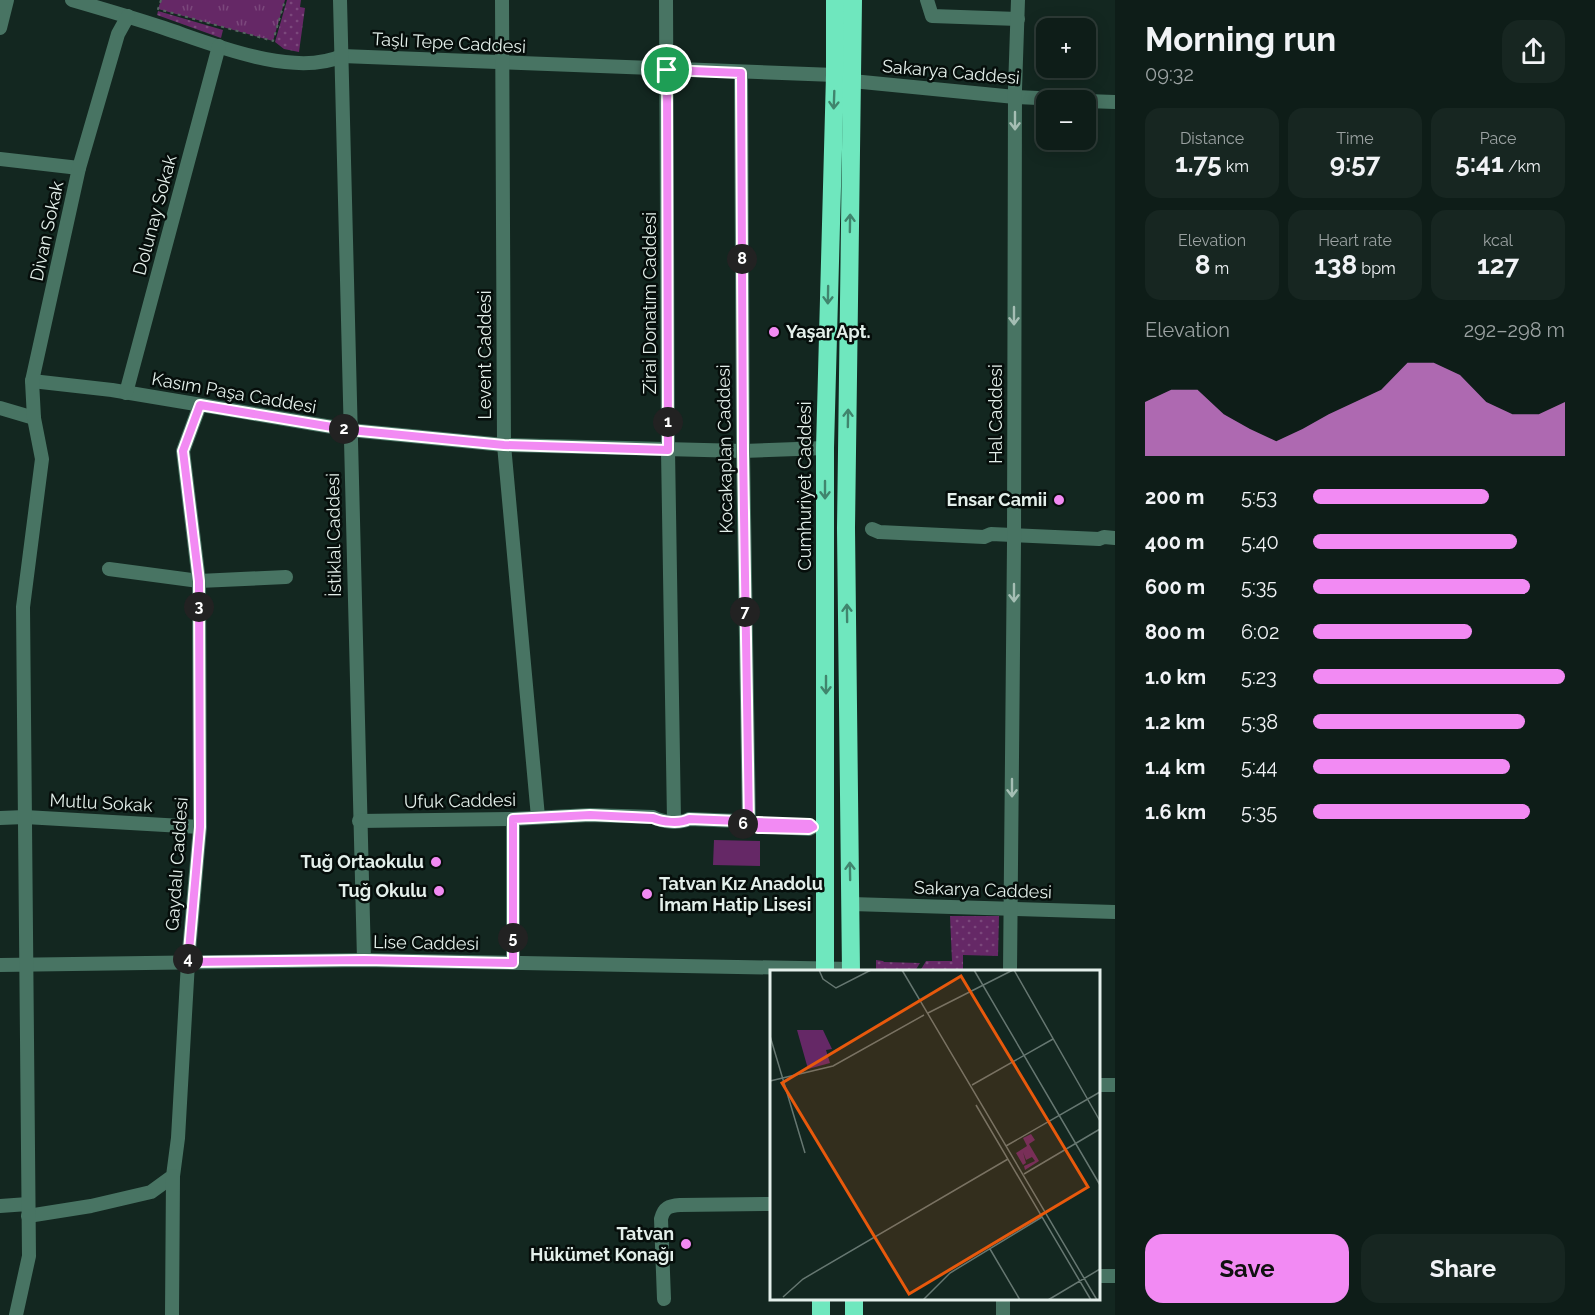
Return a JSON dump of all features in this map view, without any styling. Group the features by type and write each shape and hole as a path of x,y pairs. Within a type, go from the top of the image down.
{"highway":[{"name":"Cumhuriyet Caddesi","path":"835,0 843,78 851,970"},
{"name":"Cumhuriyet Caddesi","path":"825,970 820,827 829,255 843,78 853,0"},
{"path":"854,1300 855,1315"}],"street":[{"path":"0,28 7,0"},
{"name":"Taşlı Tepe Caddesi","path":"72,0 219,46 281,62 327,62 342,56 843,78"},
{"name":"İstiklal Caddesi","path":"340,0 364,960"},
{"name":"Levent Caddesi","path":"502,0 504,445 538,817"},
{"name":"Zirai Donatım Caddesi","path":"666,0 668,450 680,821"},
{"path":"927,0 932,16 1018,19"},
{"name":"Hal Caddesi","path":"1010,970 1015,97 1018,0"},
{"name":"Divan Sokak","path":"16,1315 29,1256 23,607 42,459 34,418 32,381 79,168 118,34 128,16"},
{"name":"Dolunay Sokak","path":"126,393 219,46"},
{"name":"Kocakaplan Caddesi","path":"741,73 743,451 749,825"},
{"name":"Sakarya Caddesi","path":"843,78 1036,98"},
{"name":"Sakarya Caddesi","path":"1096,101 1115,102"},
{"path":"0,159 79,168"},
{"name":"Kasım Paşa Caddesi","path":"32,381 126,393 350,430 504,445 743,451 825,448"},
{"name":"Gaydalı Caddesi","path":"172,1315 173,1176 178,1138 188,962 200,827 199,581 183,451 200,405"},
{"path":"0,408 34,418"},
{"path":"846,528 872,529 880,526 984,530 991,534 1115,538"},
{"path":"1099,539 1103,542 1115,543"},
{"path":"109,569 199,581 286,577"},
{"name":"Ufuk Caddesi","path":"359,821 513,819 590,815 653,818 660,821 689,819 739,821 758,828 809,829 820,827"},
{"name":"Mutlu Sokak","path":"0,818 25,817 200,827"},
{"path":"513,819 513,963"},
{"name":"Sakarya Caddesi","path":"851,904 1115,912"},
{"name":"Lise Caddesi","path":"0,965 364,960 851,970"},
{"path":"0,1206 28,1210 91,1206 151,1192 173,1176"},
{"path":"664,1299 662,1219 666,1209 680,1205 770,1204"}],"path":[{"path":"160,0 158,9 273,41 285,0"}],"green space":[{"path":"161,0 285,0 273,41 158,9"},
{"path":"287,0 301,0 300,7 305,8 299,52 284,49 275,42"},
{"path":"158,11 223,30 221,38 157,15"},
{"path":"714,840 760,841 760,866 713,865"},
{"path":"950,916 999,916 998,956 963,955 963,970 921,970 926,961 952,961"},
{"path":"876,960 920,963 916,970 876,970"}],"place":[{"name":"Yaşar Apt.","path":"774,332"},
{"name":"Ensar Camii","path":"1059,500"},
{"name":"Tuğ Ortaokulu","path":"436,862"},
{"name":"Tuğ Okulu","path":"439,891"},
{"name":"Tatvan Kız Anadolu İmam Hatip Lisesi","path":"647,894"},
{"name":"Tatvan Hükümet Konağı","path":"686,1244"}],"route":[{"path":"667,70 668,450 504,445 350,430 200,405 183,451 199,581 200,827 188,962 364,960 513,963 513,819 590,815 653,818 660,821 685,822 689,819 739,821 744,825 749,825 754,825 758,828 809,829 813,827 810,824 758,822 749,825 743,451 741,73 667,70"}]}
